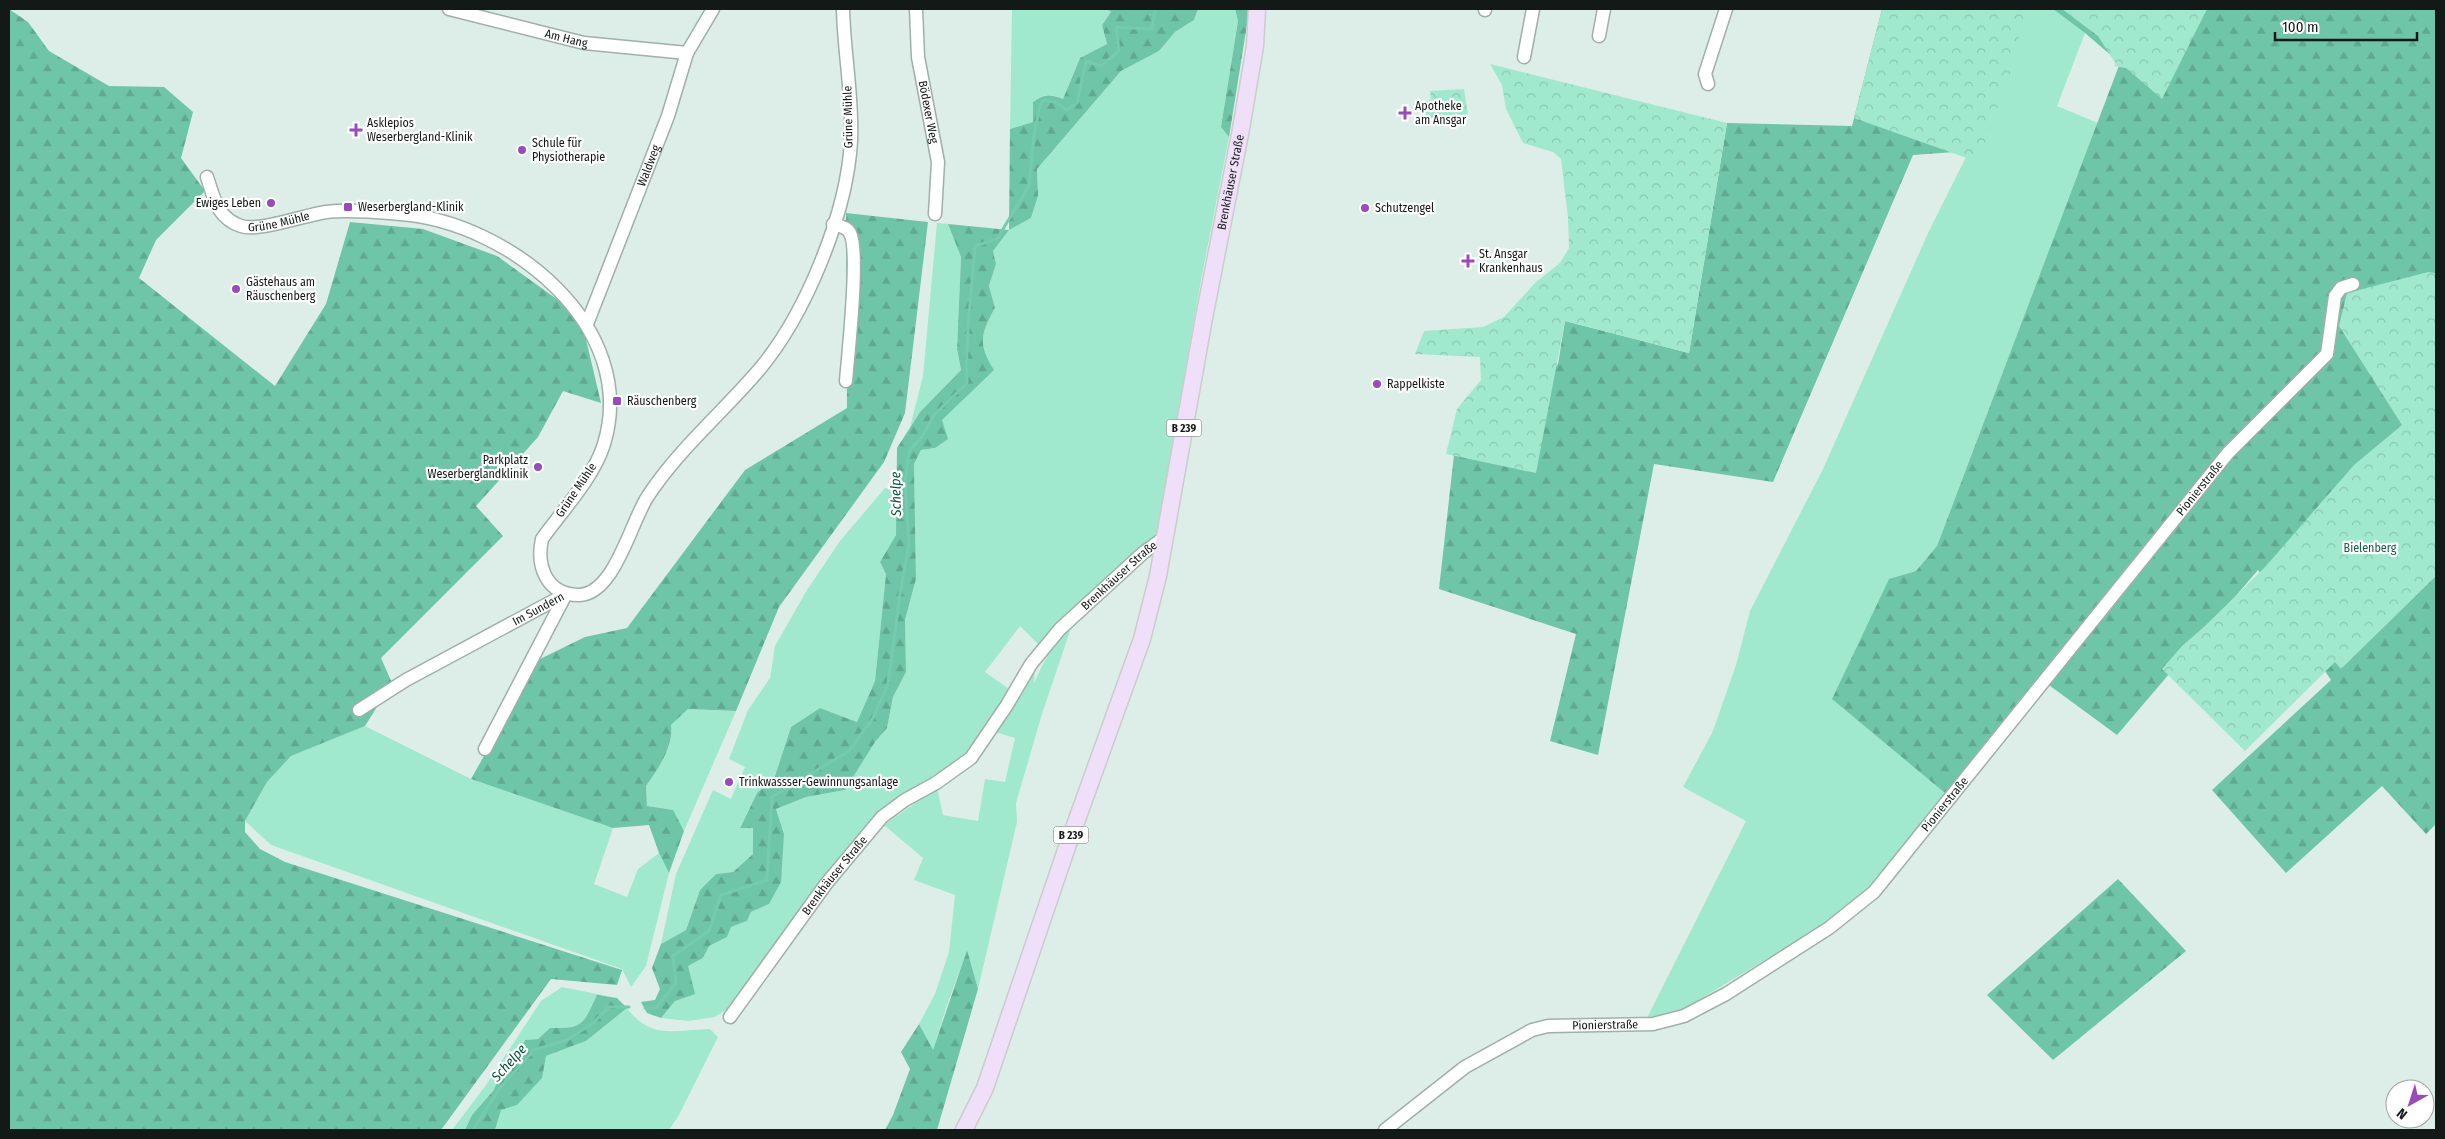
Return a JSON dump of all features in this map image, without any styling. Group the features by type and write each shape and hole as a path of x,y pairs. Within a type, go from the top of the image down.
{"main road":[{"name":"Brenkhäuser Straße","path":"1165,537 1204,318 1241,129 1255,46 1256,9"},
{"name":"B 239","path":"964,1130 985,1088 1066,850 1142,639 1165,537"}],"street":[{"name":"Am Hang","path":"449,9 584,43 687,53"},
{"name":"Waldweg","path":"588,324 668,116 687,53 713,9"},
{"name":"Grüne Mühle","path":"207,176 218,211 228,221 243,227 258,227 325,212 404,214 467,230 503,246 532,267 567,300 588,324 606,365 609,404 604,444 591,471 542,539 540,548 542,569 547,582 566,594 582,595 597,588 612,571 636,516 658,481 768,358 802,302 823,258 841,200 850,143 843,9"},
{"name":"Bödexer Weg","path":"916,9 918,57 938,162 935,214"},
{"path":"1524,57 1533,9"},
{"path":"1599,36 1604,9"},
{"path":"1708,84 1705,74 1726,9"},
{"path":"833,224 843,226 850,232 853,244 854,282 846,380"},
{"name":"Pionierstraße","path":"1384,1130 1465,1067 1532,1030 1548,1026 1653,1024 1684,1016 1726,994 1829,928 1874,892 2228,453 2327,354 2335,296 2341,288 2353,284"},
{"name":"Brenkhäuser Straße","path":"730,1017 826,884 882,818 905,800 936,783 971,758 1007,705 1031,664 1060,629 1143,553 1165,537"},
{"name":"Im Sundern","path":"359,710 406,680 566,594"},
{"name":"Im Sundern","path":"485,750 566,594"}],"green space":[{"path":"9,9 28,22 49,51 109,86 164,87 193,112 181,158 205,191 156,240 139,278 275,386 326,304 350,222 423,229 497,256 565,305 585,335 601,403 563,391 538,437 476,506 503,536 381,658 392,683 365,726 291,756 267,782 245,821 245,832 260,849 285,862 622,970 617,985 551,979 441,1130 9,1130"},
{"path":"1012,9 1108,9 1111,12 1102,25 1107,44 1080,58 1063,99 1051,95 1037,99 1033,102 1033,122 1010,129"},
{"path":"1108,9 1198,9 1194,20 1175,32 1159,51 1121,71 1037,169 1038,196 1031,218 1009,230 1010,129 1033,122 1033,102 1037,99 1044,96 1055,96 1063,99 1080,58 1107,44 1102,25 1111,12"},
{"path":"1198,9 1235,9 1238,21 1221,127 1229,137 1201,280 1157,534 1038,644 1020,626 985,672 1009,689 967,754 910,791 737,1002 715,1017 689,1021 661,1018 675,1001 688,966 703,958 709,946 727,937 731,927 747,921 751,912 769,904 784,834 776,809 806,797 845,790 875,742 887,728 893,697 906,672 905,620 916,579 914,464 921,450 935,448 941,420 993,370 985,353 983,339 986,325 995,308 989,286 996,264 993,251 1009,230 1031,218 1038,196 1037,169 1121,71 1159,51 1175,32 1194,20"},
{"path":"1235,9 1248,9 1249,12 1229,137 1221,127 1238,21"},
{"path":"1882,9 2017,9 1969,151 1913,155 1773,482 1654,464 1598,755 1550,741 1576,634 1439,589 1454,455 1558,364 1565,321 1689,353 1727,123 1852,126"},
{"path":"1882,9 2026,9 2009,77 1978,162 1854,118"},
{"path":"2017,9 2053,9 2085,33 2057,106 2098,123 1937,546 1916,571 1889,580 1833,698 1945,793 1873,883 1840,915 1677,1013 1647,1018 1746,821 1683,787 1713,731 1736,665 1750,611 1823,469 1929,231 1969,151"},
{"path":"2053,9 2436,9 2436,824 2426,834 2382,786 2286,873 2212,790 2331,680 2258,570 2117,735 2038,677 1945,793 1832,699 1889,579 1916,571 1937,546 2120,63"},
{"path":"2062,9 2207,9 2162,99 2126,68 2114,66 2116,64 2098,36"},
{"path":"1490,64 1727,123 1689,353 1565,321 1536,473 1446,454 1457,409 1481,380 1480,357 1415,354 1424,331 1483,327 1504,317 1536,282 1560,263 1569,248 1568,218 1561,159 1553,152 1523,143 1506,109 1502,85"},
{"path":"1464,89 1468,115 1426,119 1425,101 1431,100 1430,91"},
{"path":"846,213 928,222 905,413 884,462 779,607 736,711 688,709 671,725 668,749 646,786 647,806 673,810 684,831 669,873 659,853 649,825 613,828 471,779 538,660 585,637 627,628 745,470 847,408"},
{"path":"937,223 948,224 961,257 957,349 961,370 920,412 910,427 923,376"},
{"path":"948,224 1009,230 993,251 996,264 989,286 995,308 986,325 983,339 985,353 994,370 942,420 948,439 935,448 921,450 914,464 916,579 905,620 906,672 893,697 887,728 875,742 845,790 806,797 776,809 784,834 781,882 769,904 751,912 747,921 731,927 727,937 709,946 703,958 688,966 695,994 675,1001 661,1018 647,1013 641,1002 655,1000 660,989 652,968 661,944 686,930 700,890 716,874 733,872 753,854 753,828 740,828 757,793 775,776 791,727 820,708 857,722 875,681 886,574 880,562 896,535 897,448 920,412 961,370 957,349 961,257"},
{"name":"Bielenberg","path":"2428,272 2436,273 2436,576 2341,669 2335,662 2245,751 2162,669 2182,646 2265,567 2354,465 2402,425 2339,326 2347,293"},
{"path":"885,488 897,492 896,535 880,562 886,574 875,681 857,722 820,708 791,727 775,776 757,793 740,827 753,827 753,854 733,872 716,874 700,890 686,930 661,944 676,874 713,790 731,799 745,767 729,759 748,710 770,678 775,646 807,590 840,541"},
{"path":"1071,628 1042,714 1016,803 1017,822 978,989 967,951 946,1008 933,1051 919,1024 935,994 949,952 955,895 914,880 923,858 884,825 937,788 943,815 978,821 985,779 1005,782 1015,738 995,732 1035,667 1034,684 1049,654"},
{"path":"688,709 736,711 684,831 672,810 647,806 646,786 668,749 671,725"},
{"path":"365,726 471,779 613,828 594,884 627,897 638,869 659,853 669,873 646,966 631,987 622,969 271,845 245,821 267,782 291,756"},
{"path":"2118,879 2186,951 2053,1060 1987,995"},
{"path":"967,950 978,989 937,1130 885,1130 893,1115 910,1069 901,1052 919,1024 933,1050"},
{"path":"562,987 617,998 597,995 589,1013 581,1023 570,1027 550,1028 538,1039 525,1040 515,1062 506,1065 493,1091 472,1115 465,1130 452,1130 486,1085 541,1001"},
{"path":"597,995 617,998 627,1008 586,1041 546,1056 542,1078 517,1105 501,1110 495,1130 465,1130 472,1115 493,1091 506,1065 515,1062 525,1040 538,1039 550,1028 570,1027 581,1023 589,1013"},
{"path":"627,1008 645,1025 654,1029 674,1031 710,1029 718,1037 679,1115 669,1130 495,1130 501,1109 517,1105 541,1078 546,1056 586,1041"}],"waterway":[{"name":"Schelpe","path":"645,1008 656,1008 676,983 673,956 709,931 721,895 767,880 772,797 849,751 873,718 888,684 909,544 905,483 909,451 922,437 934,415 967,383 968,332 975,246 997,239 1029,186 1034,135 1040,105 1044,100 1056,102 1066,110 1077,103 1086,61 1101,66 1119,51 1116,27 1152,29 1155,9"},
{"name":"Schelpe","path":"473,1130 499,1089 534,1050 567,1040 594,1022 609,1007 629,1007"}],"place":[{"name":"Apotheke am Ansgar","path":"1405,113"},
{"name":"Asklepios Weserbergland-Klinik","path":"356,130"},
{"name":"Schule für Physiotherapie","path":"522,150"},
{"name":"Ewiges Leben","path":"271,203"},
{"name":"Weserbergland-Klinik","path":"348,207"},
{"name":"Schutzengel","path":"1365,208"},
{"name":"St. Ansgar Krankenhaus","path":"1468,261"},
{"name":"Gästehaus am Räuschenberg","path":"236,289"},
{"name":"Rappelkiste","path":"1377,384"},
{"name":"Räuschenberg","path":"617,401"},
{"name":"Parkplatz Weserberglandklinik","path":"538,467"},
{"name":"Trinkwassser-Gewinnungsanlage","path":"729,782"}]}
